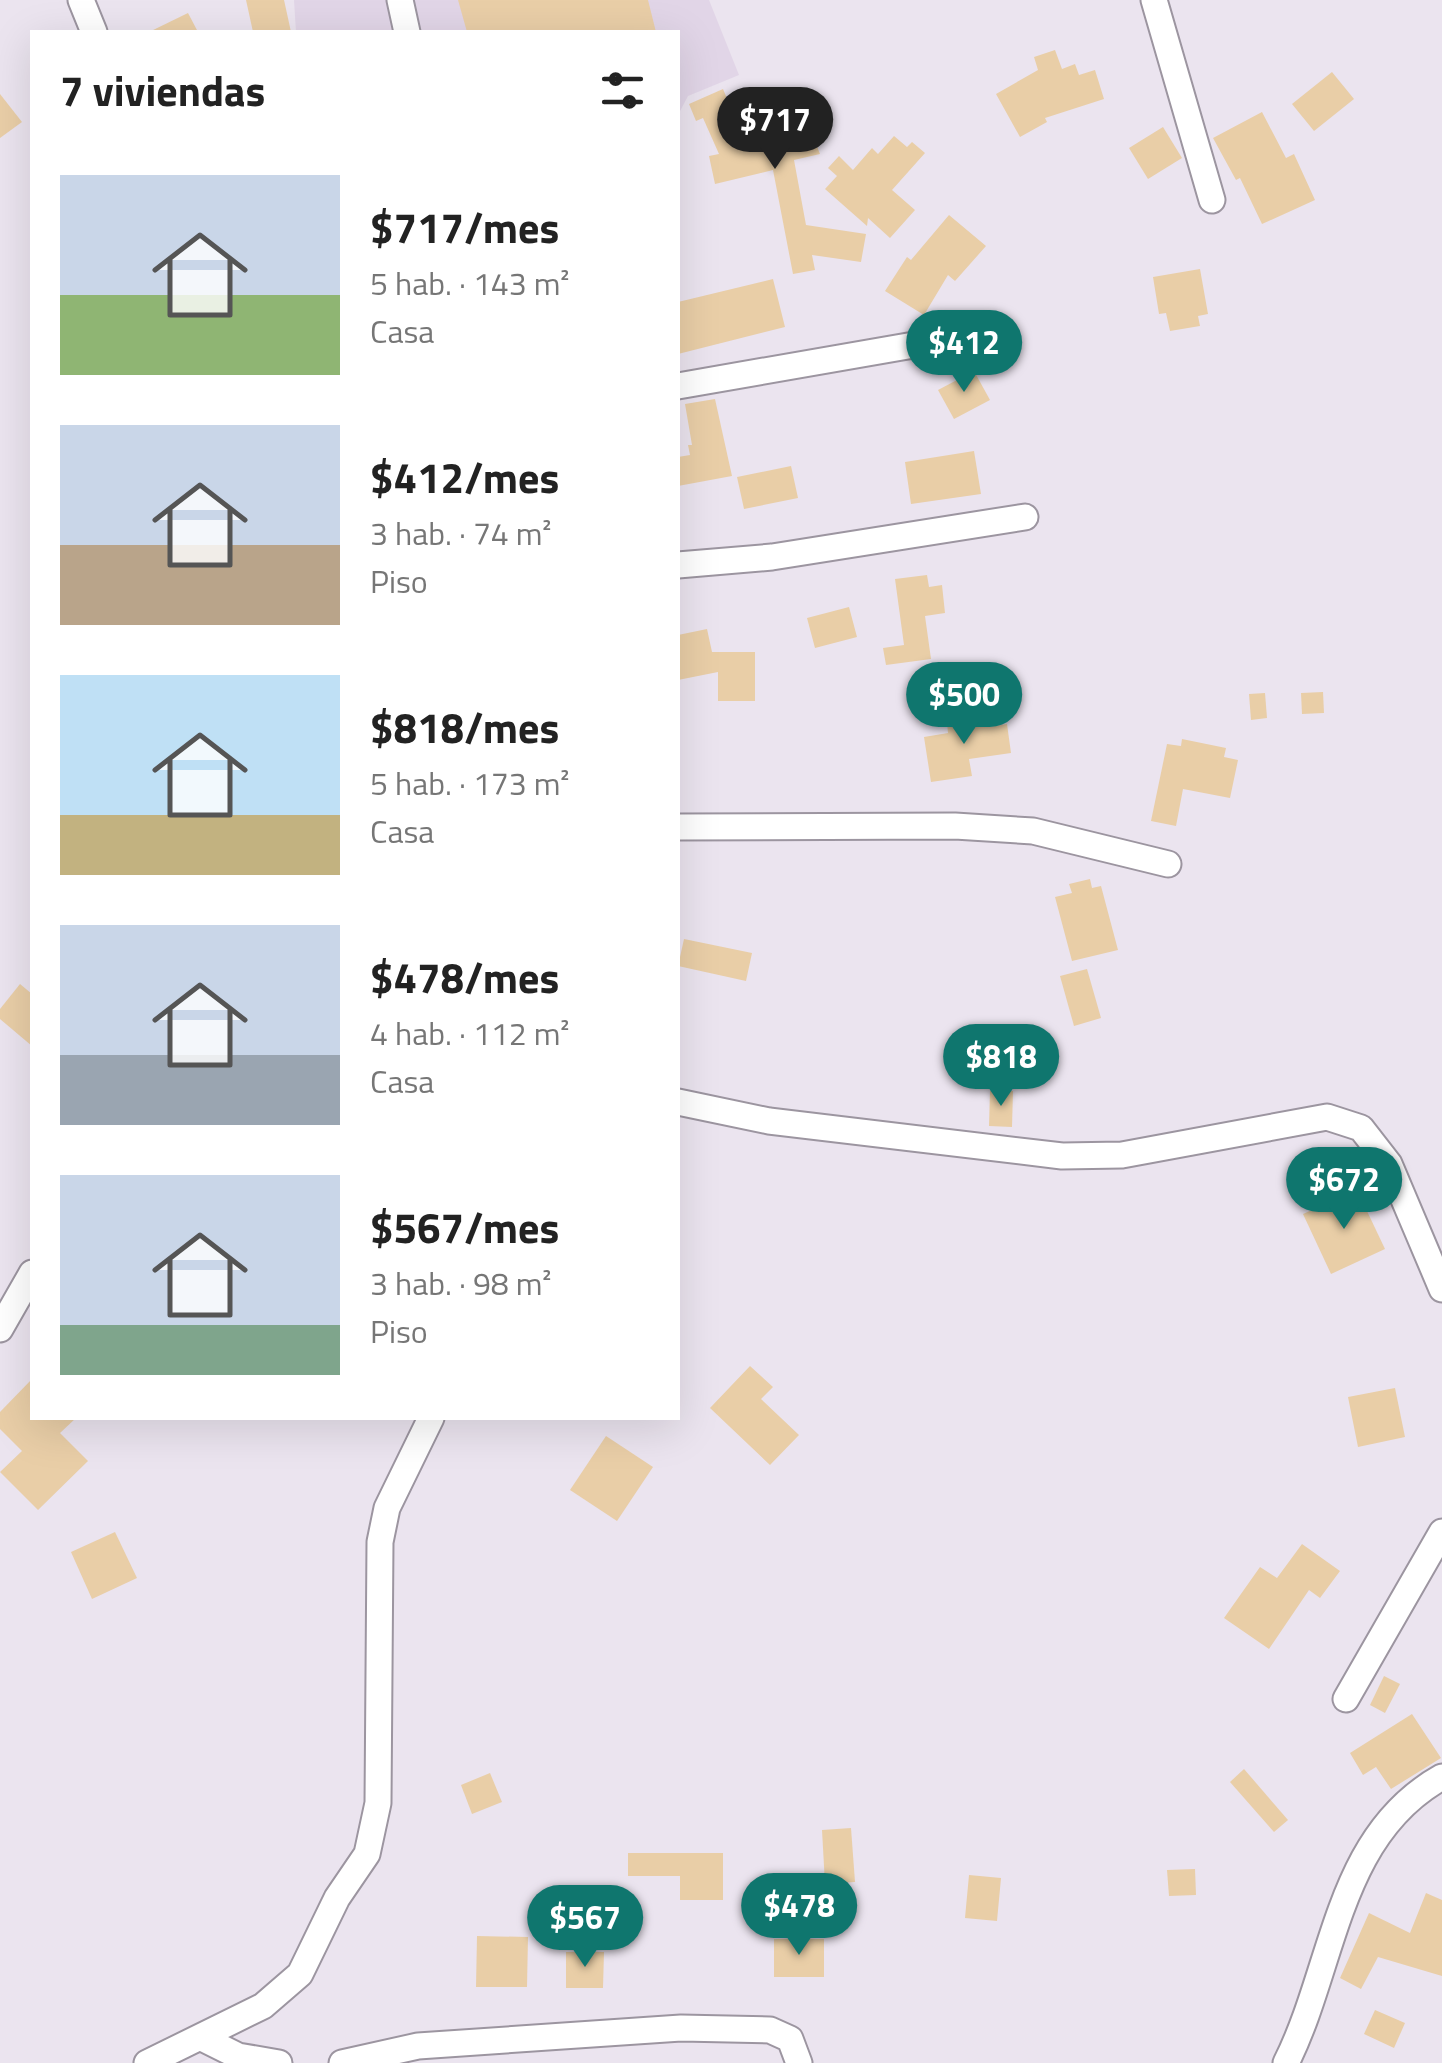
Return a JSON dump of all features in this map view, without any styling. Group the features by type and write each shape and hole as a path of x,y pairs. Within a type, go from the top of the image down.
{"street":[{"path":"81,0 93,30"},
{"path":"400,0 407,30"},
{"path":"1154,0 1212,200"},
{"path":"680,386 954,338"},
{"path":"680,565 772,557 1025,517"},
{"path":"680,828 955,826 1033,831 1168,864"},
{"path":"680,1102 769,1121 1062,1156 1122,1155 1327,1117 1361,1128 1389,1164 1442,1289"},
{"path":"0,1329 30,1276"},
{"path":"147,2063 263,2006 300,1974 337,1898 367,1854 378,1803 380,1542 387,1508 430,1420"},
{"path":"1346,1698 1442,1532"},
{"path":"1286,2063 1368,1846 1428,1785 1442,1777"},
{"path":"342,2063 418,2046 680,2028 770,2030 790,2039 800,2063"},
{"path":"202,2038 238,2056 280,2063"}],"shaded area":[{"path":"294,0 709,0 739,75 688,96 680,111 680,30 296,30"}],"building":[{"path":"246,0 284,0 291,30 253,30"},
{"path":"458,0 648,0 656,30 466,30"},
{"path":"188,13 197,30 153,30"},
{"path":"1055,50 1062,69 1075,64 1079,75 1095,70 1104,99 1045,118 1047,122 1020,137 996,94 1038,70 1034,57"},
{"path":"1332,72 1354,99 1314,131 1292,104"},
{"path":"723,89 738,125 798,99 820,154 794,160 806,225 866,234 861,262 812,255 815,270 793,274 773,170 715,184 709,156 719,154 703,118 696,121 689,104"},
{"path":"0,94 22,122 0,138"},
{"path":"1262,112 1286,158 1294,154 1315,200 1262,224 1240,178 1236,180 1213,138"},
{"path":"1163,127 1182,158 1148,179 1129,148"},
{"path":"894,136 907,147 912,142 925,153 892,190 915,210 890,238 868,218 867,226 825,189 837,176 828,168 839,156 853,170 872,148 878,154"},
{"path":"949,215 986,246 955,281 948,275 924,315 885,291 907,257 911,260"},
{"path":"1200,269 1208,314 1198,316 1200,326 1170,331 1166,313 1159,314 1153,277"},
{"path":"773,279 785,327 680,353 680,302"},
{"path":"974,371 990,400 954,419 938,390"},
{"path":"715,399 732,476 680,486 680,457 690,455 688,445 692,445 685,404"},
{"path":"974,451 981,494 911,504 905,462"},
{"path":"791,466 798,498 744,509 737,477"},
{"path":"927,575 929,587 942,585 945,613 925,616 931,659 886,665 883,648 904,645 895,579"},
{"path":"849,607 857,637 815,648 807,618"},
{"path":"707,629 712,652 755,652 755,701 718,701 718,672 680,680 680,635"},
{"path":"1323,692 1324,713 1302,714 1301,693"},
{"path":"1265,693 1267,718 1251,720 1249,694"},
{"path":"987,715 989,727 1007,724 1011,753 969,759 972,776 931,782 924,737 948,733 947,722"},
{"path":"1182,739 1226,748 1224,757 1238,760 1230,798 1183,789 1176,826 1151,821 1167,744 1181,746"},
{"path":"1090,879 1092,888 1101,886 1118,950 1072,961 1055,897 1072,893 1069,884"},
{"path":"684,939 752,953 746,981 680,966"},
{"path":"1087,969 1101,1018 1074,1026 1060,976"},
{"path":"20,984 30,992 30,1044 0,1019 0,1009"},
{"path":"990,1091 1013,1091 1012,1127 989,1126"},
{"path":"1357,1190 1385,1249 1331,1274 1303,1214"},
{"path":"750,1366 773,1387 761,1399 799,1435 770,1465 710,1408"},
{"path":"30,1381 30,1420 74,1420 60,1433 88,1461 38,1510 0,1472 22,1451 0,1429 0,1412"},
{"path":"1395,1388 1405,1437 1358,1447 1348,1397"},
{"path":"606,1436 653,1467 617,1521 570,1490"},
{"path":"115,1532 137,1578 92,1599 71,1552"},
{"path":"1302,1544 1340,1571 1320,1598 1309,1590 1269,1649 1224,1618 1260,1567 1277,1578"},
{"path":"1384,1676 1400,1684 1385,1713 1370,1705"},
{"path":"1412,1714 1441,1758 1391,1789 1376,1767 1363,1775 1350,1753"},
{"path":"1244,1769 1288,1820 1274,1832 1230,1782"},
{"path":"490,1773 502,1802 472,1814 461,1785"},
{"path":"851,1828 855,1882 825,1884 822,1830"},
{"path":"628,1853 723,1853 723,1900 680,1900 680,1876 628,1876"},
{"path":"1195,1869 1196,1895 1169,1896 1167,1870"},
{"path":"969,1875 1001,1878 997,1921 965,1918"},
{"path":"1426,1893 1442,1900 1442,1976 1378,1957 1361,1989 1340,1978 1369,1913 1410,1933"},
{"path":"477,1936 528,1937 527,1987 476,1987"},
{"path":"774,1939 824,1939 824,1977 774,1977"},
{"path":"566,1952 604,1952 603,1988 566,1988"},
{"path":"1375,2010 1405,2023 1394,2048 1364,2034"}]}
